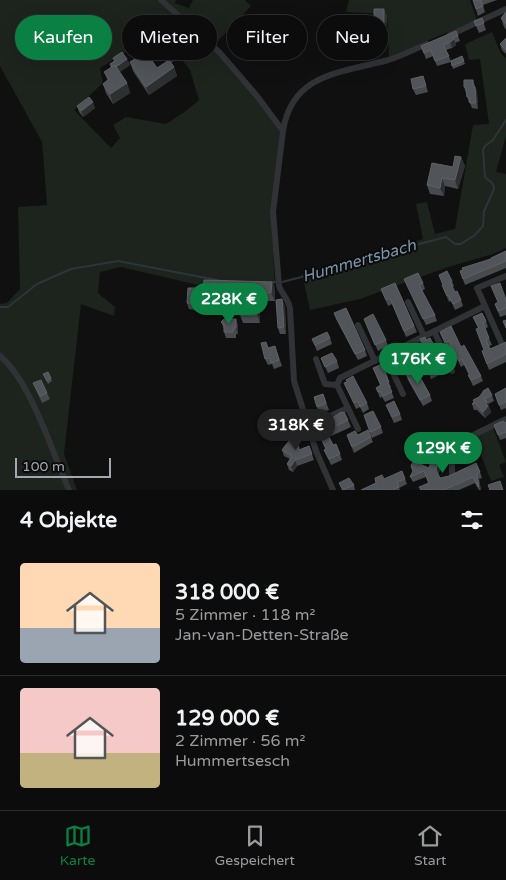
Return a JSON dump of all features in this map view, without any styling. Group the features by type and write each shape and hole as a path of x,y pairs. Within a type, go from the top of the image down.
{"street":[{"path":"160,0 220,53 257,96 283,131"},
{"path":"442,38 506,10"},
{"path":"333,490 316,451 294,381 289,303 281,292 278,282 273,212 286,115 297,95 305,87 329,75 391,59 432,42"},
{"path":"502,342 477,288 506,276"},
{"path":"408,302 424,336"},
{"path":"358,429 337,386 340,378 485,306"},
{"path":"358,325 375,360"},
{"path":"434,331 452,371"},
{"path":"0,356 21,383 31,400 68,490"},
{"path":"384,356 402,394"},
{"path":"316,359 325,384 337,386"},
{"path":"308,426 348,408"},
{"path":"452,474 450,456 454,444 506,419"}],"shaded area":[{"path":"0,0 157,0 173,15 122,15 122,55 100,68 103,83 74,110 111,148 120,138 113,125 126,117 166,124 199,100 190,70 182,60 217,60 217,54 257,99 281,133 271,211 275,289 198,285 121,267 100,272 98,293 115,307 114,316 81,304 64,454 77,490 0,490 0,304 7,303 20,289 18,207 47,205 42,142 0,66"},
{"path":"163,0 176,0 175,3 189,8 193,0 245,0 251,6 242,15 227,15 227,31 217,42 217,15 180,15"},
{"path":"349,0 470,0 477,20 389,57 388,15 346,12"},
{"path":"492,32 501,54 506,58 506,136 496,172 506,174 506,248 360,299 310,310 302,274 423,239 416,204 427,202 435,234 455,229 473,125 489,124 480,59 469,60 465,44"},
{"path":"493,427 506,462 499,465 504,477 491,481 474,437"}],"building":[{"path":"473,0 481,0 483,6 476,9"},
{"path":"374,9 384,9 384,15 374,15"},
{"path":"506,12 506,24 501,18"},
{"path":"482,18 484,23 476,26 474,21"},
{"path":"456,31 458,36 443,45 449,56 435,61 431,50 424,53 421,46"},
{"path":"506,38 506,50 500,44"},
{"path":"122,52 122,60 126,60 116,67 115,65 112,67 110,64 115,61 113,58"},
{"path":"462,56 464,61 452,66 451,61"},
{"path":"133,60 152,60 157,68 169,60 174,67 146,87 130,62"},
{"path":"115,65 127,83 110,94 103,84 109,79 104,72"},
{"path":"423,76 426,86 413,89 411,79"},
{"path":"464,80 473,80 476,103 470,103 466,87 464,87"},
{"path":"89,97 93,102 81,111 77,106"},
{"path":"455,156 461,157 455,180 442,178 440,188 427,185 432,163 453,167"},
{"path":"506,251 506,261 463,279 460,271 463,270 462,268 491,259"},
{"path":"447,271 453,288 455,292 457,291 461,300 453,304 447,296 439,275"},
{"path":"418,273 423,283 419,285 435,315 423,319 404,279"},
{"path":"204,280 272,282 271,293 257,292 257,315 240,315 240,291 203,290"},
{"path":"395,283 414,326 404,331 390,298 386,300 381,289"},
{"path":"500,283 506,300 506,308 498,311 495,304 498,302 491,286"},
{"path":"188,288 195,288 193,304 187,303"},
{"path":"282,299 284,327 278,328 276,300"},
{"path":"346,308 365,350 355,354 334,313"},
{"path":"482,313 486,321 483,323 489,338 486,340 490,349 506,342 506,354 487,364 476,329 479,328 473,317"},
{"path":"373,314 386,340 375,345 364,319"},
{"path":"224,319 236,319 236,328 233,328 233,332 224,332 224,325 221,322"},
{"path":"451,326 461,347 464,345 481,376 471,380 462,359 459,361 449,341 445,343 440,332"},
{"path":"327,332 330,338 315,345 312,339"},
{"path":"425,337 426,340 430,338 435,347 426,351 420,339"},
{"path":"266,342 268,348 275,346 279,360 271,363 270,358 265,359 261,343"},
{"path":"399,349 406,363 398,366 393,356 395,354 394,351"},
{"path":"332,353 337,361 325,367 321,358"},
{"path":"436,356 441,367 429,372 424,362"},
{"path":"382,364 392,392 383,396 376,388 381,385 373,368"},
{"path":"416,370 430,395 420,400 406,374"},
{"path":"48,372 51,378 47,381 43,374"},
{"path":"353,376 367,403 360,407 358,401 354,403 344,383"},
{"path":"41,380 47,393 40,396 33,383"},
{"path":"488,388 492,395 484,399 488,406 483,412 475,403 472,404 473,400"},
{"path":"506,388 506,402 499,405 495,394"},
{"path":"323,394 326,403 317,407 314,397"},
{"path":"394,401 400,414 392,417 386,405"},
{"path":"373,411 381,427 370,432 364,415"},
{"path":"344,412 348,420 326,431 333,445 336,444 340,454 329,459 315,426"},
{"path":"295,413 300,420 298,421 300,424 291,428 286,417"},
{"path":"503,421 506,423 506,433 498,435 494,425"},
{"path":"368,430 371,437 352,447 347,435 355,431 358,435"},
{"path":"468,437 470,440 475,438 478,444 455,457 454,453 458,442"},
{"path":"293,439 297,440 299,450 309,446 312,454 295,460 291,466 287,464 292,456 282,450"},
{"path":"437,446 443,448 436,470 440,478 449,476 476,463 480,472 477,474 479,487 473,477 444,490 421,490 419,487 429,483 424,471 410,477 413,471 411,466 413,462 420,461 422,465 429,468 432,455"},
{"path":"402,471 405,479 397,482 399,487 395,490 361,490 376,483 375,478 382,475 384,479"},
{"path":"349,478 354,485 343,490 339,483"},
{"path":"500,481 503,490 490,490 488,485"}],"waterway":[{"name":"Hummertsbach","path":"282,282 446,237 455,244 461,244 475,235 483,226 484,211 494,189 493,184 485,177 483,150 493,140 506,120"},
{"name":"Hummertsbach","path":"0,307 8,307 37,284 71,269 118,261 222,281"},
{"name":"Hummertsbach","path":"264,282 277,282"}]}
